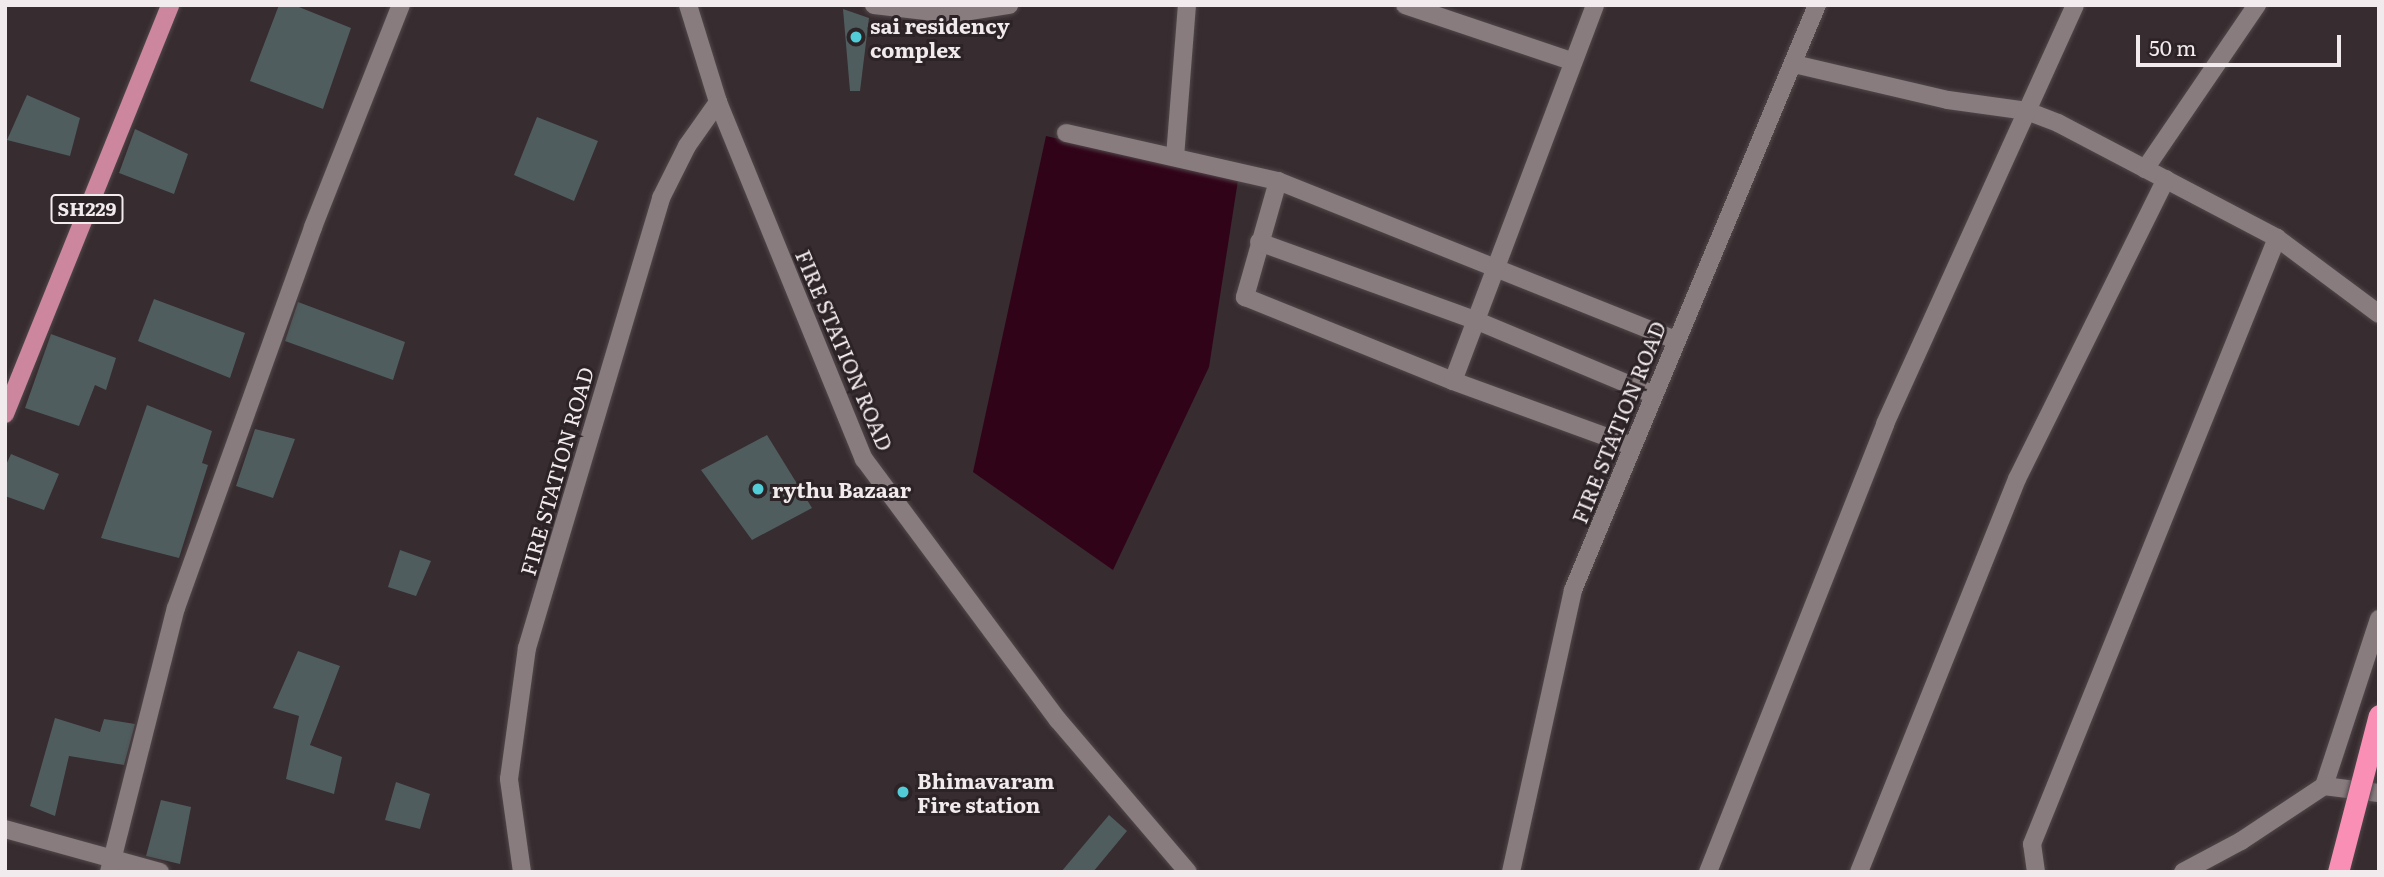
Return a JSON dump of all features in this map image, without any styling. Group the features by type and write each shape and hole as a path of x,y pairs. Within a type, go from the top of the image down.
{"highway":[{"path":"2338,872 2379,715"}],"main road":[{"name":"SH229","path":"5,414 170,5"}],"street":[{"path":"111,867 176,608 313,227 401,5"},
{"name":"FIRE STATION ROAD","path":"688,5 718,102 864,459 1058,720 1188,872"},
{"path":"874,5 951,14 1009,5"},
{"path":"1175,157 1187,5"},
{"path":"1405,5 1571,61"},
{"path":"1452,381 1571,61 1595,5"},
{"name":"FIRE STATION ROAD","path":"1511,872 1573,590 1817,5"},
{"path":"1708,872 1885,424 2076,5"},
{"path":"2146,169 2257,5"},
{"path":"1794,64 1948,100 2027,111 2166,179 2277,238 2379,314"},
{"name":"FIRE STATION ROAD","path":"522,872 509,779 527,648 661,198 687,146 718,102"},
{"path":"1066,133 1278,181 1497,266 1676,340"},
{"path":"1859,872 2017,479 2166,179"},
{"path":"1278,181 1245,297 1452,381 1632,446"},
{"path":"2036,872 2032,844 2277,238"},
{"path":"1259,242 1475,320 1654,395"},
{"path":"2183,872 2241,841 2324,786 2379,619"},
{"path":"2324,786 2379,793"},
{"path":"5,828 111,867 160,872"}],"shaded area":[{"path":"1046,136 1238,180 1209,367 1113,570 973,472"}],"building":[{"path":"279,5 294,5 351,28 323,109 250,81"},
{"name":"sai residency complex","path":"843,9 869,18 860,91 850,91"},
{"path":"27,95 80,118 70,156 7,140"},
{"path":"537,117 598,141 574,201 514,175"},
{"path":"135,129 188,154 174,194 119,173"},
{"path":"154,299 245,333 230,378 138,341"},
{"path":"298,302 405,342 393,380 285,341"},
{"path":"51,334 116,358 106,390 95,385 79,426 25,408"},
{"path":"147,405 212,431 202,463 208,465 179,558 101,538"},
{"path":"255,429 295,439 273,498 236,486"},
{"name":"rythu Bazaar","path":"767,435 812,508 752,540 701,470"},
{"path":"11,454 59,474 44,510 5,496 5,467"},
{"path":"400,550 431,561 416,596 388,587"},
{"path":"298,651 340,666 310,745 342,757 334,794 286,779 299,716 273,708"},
{"path":"55,718 100,732 104,719 135,724 124,765 69,756 55,816 30,806"},
{"path":"396,782 430,794 420,829 385,820"},
{"path":"161,800 191,807 180,864 146,856"},
{"path":"1109,815 1127,831 1093,872 1061,872"}],"place":[{"name":"sai residency complex","path":"856,37"},
{"name":"rythu Bazaar","path":"758,489"},
{"name":"Bhimavaram Fire station","path":"903,792"}]}
